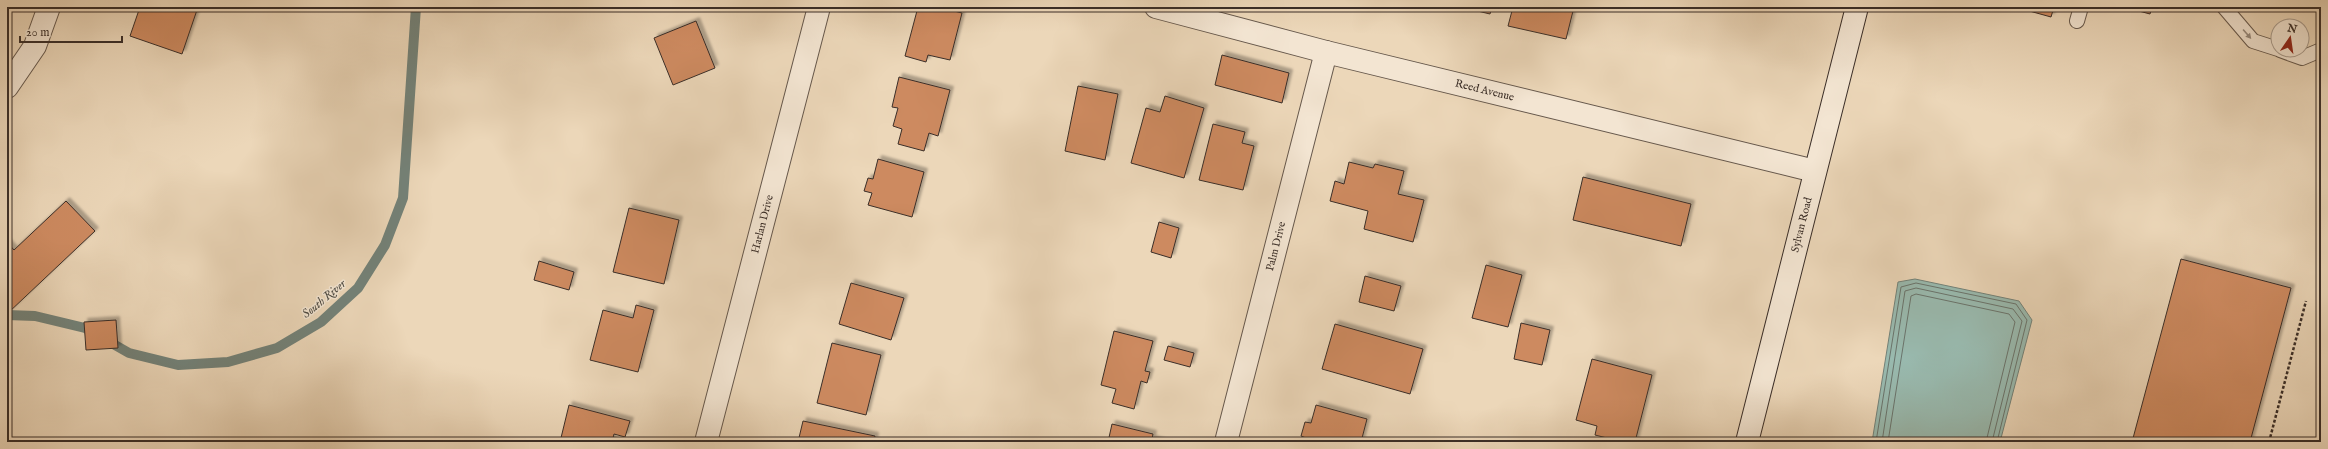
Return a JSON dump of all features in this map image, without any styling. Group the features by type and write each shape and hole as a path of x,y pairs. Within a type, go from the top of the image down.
{"street":[{"path":"7,87 34,46 49,7"},
{"name":"Harlan Drive","path":"706,442 819,7"},
{"name":"Reed Avenue","path":"1156,7 1326,52 1814,171"},
{"name":"Sylvan Road","path":"1747,442 1814,171 1857,7"},
{"name":"Palm Drive","path":"1226,442 1326,52"}],"lane":[{"path":"2077,21 2081,7"},
{"path":"2224,7 2253,41 2270,47"},
{"path":"2310,55 2321,50"}],"path":[{"path":"2269,442 2306,301"}],"water":[{"path":"1915,279 2019,301 2032,320 2000,442 1872,442 1898,282"}],"building":[{"path":"140,7 198,7 182,54 130,36"},
{"path":"918,7 938,7 962,13 950,60 928,55 926,62 905,56"},
{"path":"1461,7 1492,7 1490,14"},
{"path":"1513,7 1574,7 1566,39 1508,26"},
{"path":"2015,7 2054,7 2051,17"},
{"path":"2124,7 2152,7 2150,14"},
{"path":"696,21 715,68 673,85 654,38"},
{"path":"1222,55 1289,73 1282,103 1215,85"},
{"path":"899,77 950,90 938,136 929,133 924,151 898,144 902,129 893,126 898,108 892,107"},
{"path":"1078,86 1118,94 1105,160 1065,151"},
{"path":"1165,96 1204,108 1184,178 1131,163 1146,108 1160,112"},
{"path":"1213,124 1245,132 1242,143 1254,146 1243,190 1199,180"},
{"path":"878,159 924,172 912,217 868,205 872,193 864,191 868,178 873,179"},
{"path":"1349,162 1373,168 1375,164 1404,171 1398,194 1424,200 1413,242 1364,229 1368,211 1330,201 1335,181 1344,184"},
{"path":"1583,177 1691,204 1681,246 1573,220"},
{"path":"66,201 95,231 8,313 7,242 14,250"},
{"path":"629,208 679,220 664,284 613,272"},
{"path":"1159,222 1179,228 1171,258 1151,252"},
{"path":"2181,259 2291,288 2250,442 2132,442"},
{"path":"539,261 574,272 569,290 534,280"},
{"path":"1486,265 1522,275 1508,327 1472,318"},
{"path":"1365,276 1401,286 1394,311 1359,302"},
{"path":"851,283 904,298 891,340 839,324"},
{"path":"636,305 654,310 638,372 590,360 603,310 633,318"},
{"path":"116,320 118,348 86,350 84,322"},
{"path":"1521,323 1550,330 1542,365 1514,359"},
{"path":"1335,324 1423,349 1410,394 1322,369"},
{"path":"1114,331 1153,341 1145,371 1150,372 1147,383 1141,381 1134,409 1112,403 1116,389 1101,385"},
{"path":"832,343 881,355 866,415 817,403"},
{"path":"1168,346 1194,353 1190,367 1164,360"},
{"path":"1592,359 1652,375 1635,442 1623,442 1595,435 1597,426 1576,420"},
{"path":"569,405 630,421 625,437 614,434 612,442 560,442"},
{"path":"1316,405 1367,419 1361,442 1305,442 1306,438 1301,436 1305,422 1311,423"},
{"path":"803,421 875,436 874,442 798,442"},
{"path":"1112,424 1153,434 1152,439 1162,442 1108,442"}],"waterway":[{"name":"South River","path":"7,315 35,316 85,328 129,353 178,365 228,362 277,348 321,322 358,288 385,245 403,198 416,7"}]}
